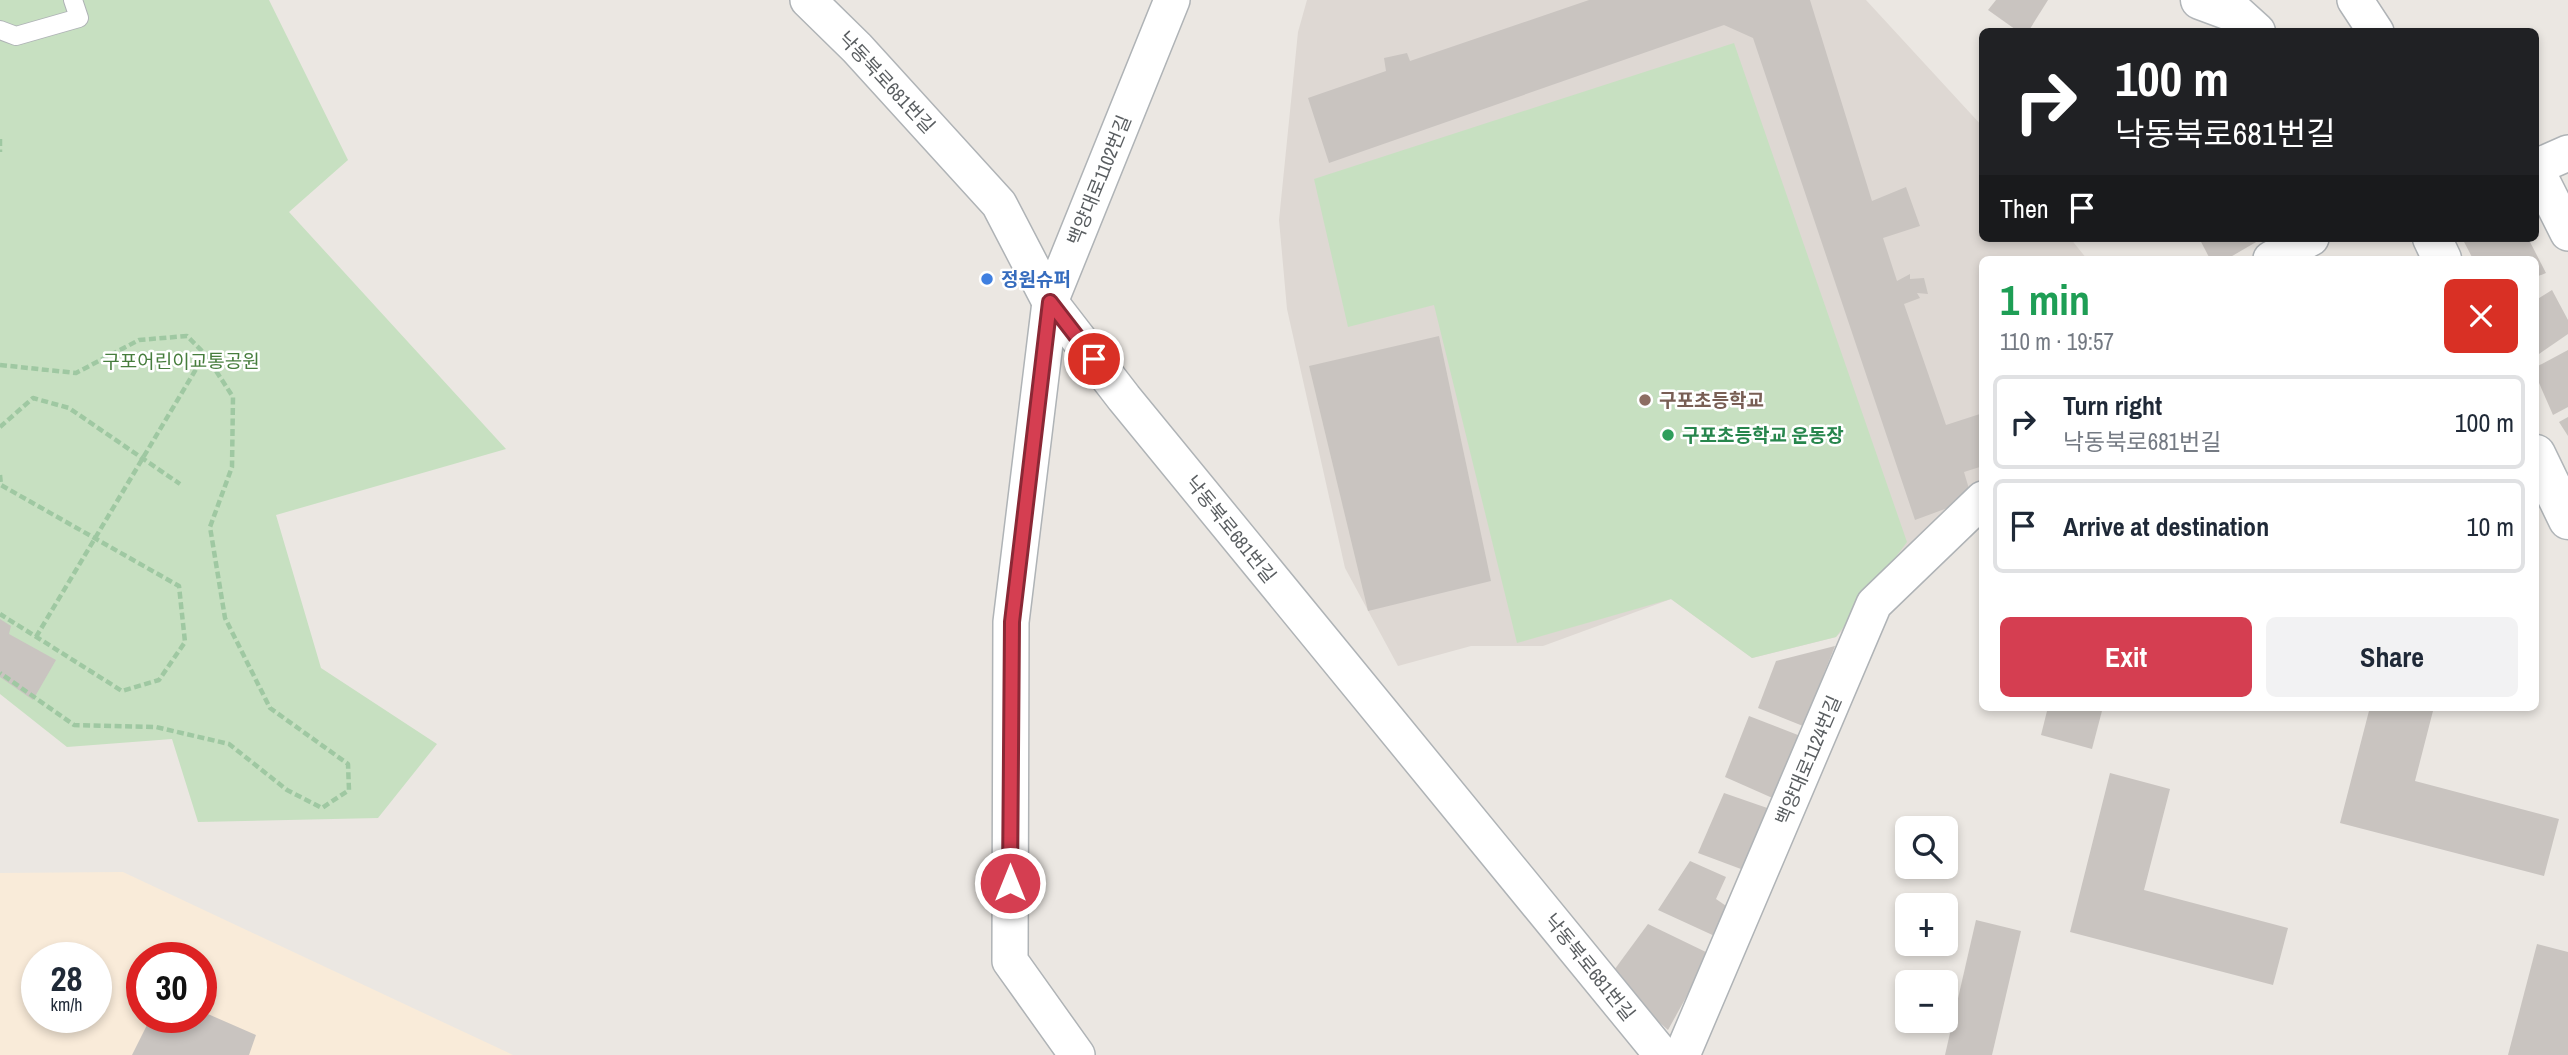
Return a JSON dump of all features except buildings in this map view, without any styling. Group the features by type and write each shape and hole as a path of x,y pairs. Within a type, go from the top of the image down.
{"main road":[{"path":"2200,0 2235,13 2252,28"},
{"path":"2539,460 2568,520"}],"street":[{"name":"낙동북로681번길","path":"808,0 857,48 999,204 1050,302 1124,398 1662,1055"},
{"name":"백양대로1102번길","path":"1077,1055 1010,961 1012,622 1050,302 1172,0"},
{"path":"2355,0 2373,28"},
{"path":"2539,167 2568,153"},
{"path":"2539,174 2568,233"},
{"path":"2277,256 2303,242"},
{"name":"백양대로1124번길","path":"1682,1055 1874,604 1979,503"}],"lane":[{"path":"0,30 16,36 79,18 73,0"}],"path":[{"path":"0,139 0,152"},
{"path":"0,365 76,373 139,340 187,336 205,354 233,397 232,467 210,527 225,618 270,708 348,764 349,790 322,808 287,790 229,744 156,727 74,725 0,673"},
{"path":"36,637 205,354"},
{"path":"0,428 33,398 69,408 180,484"},
{"path":"0,475 1,485 180,586 185,642 159,680 122,691 0,614"}],"shaded area":[{"name":"구포초등학교","path":"1307,0 1866,0 1979,123 1979,242 2073,242 2085,256 1979,256 1979,495 1836,637 1752,658 1671,599 1543,646 1471,646 1398,666 1345,568 1287,309 1279,220 1298,32"},
{"path":"123,872 513,1055 0,1055 0,873"}],"green space":[{"name":"구포어린이교통공원","path":"0,0 269,0 348,160 289,212 506,449 276,515 321,668 437,744 378,818 198,822 172,739 67,747 0,694"},
{"name":"구포초등학교 운동장","path":"1734,43 1907,542 1836,637 1752,658 1671,599 1517,643 1434,305 1348,327 1314,179"}],"place":[{"name":"정원슈퍼","path":"987,279"},
{"name":"구포초등학교","path":"1645,400"},
{"name":"구포초등학교 운동장","path":"1668,435"}],"route":[{"path":"1010,883 1012,622 1050,302 1094,359"}]}
